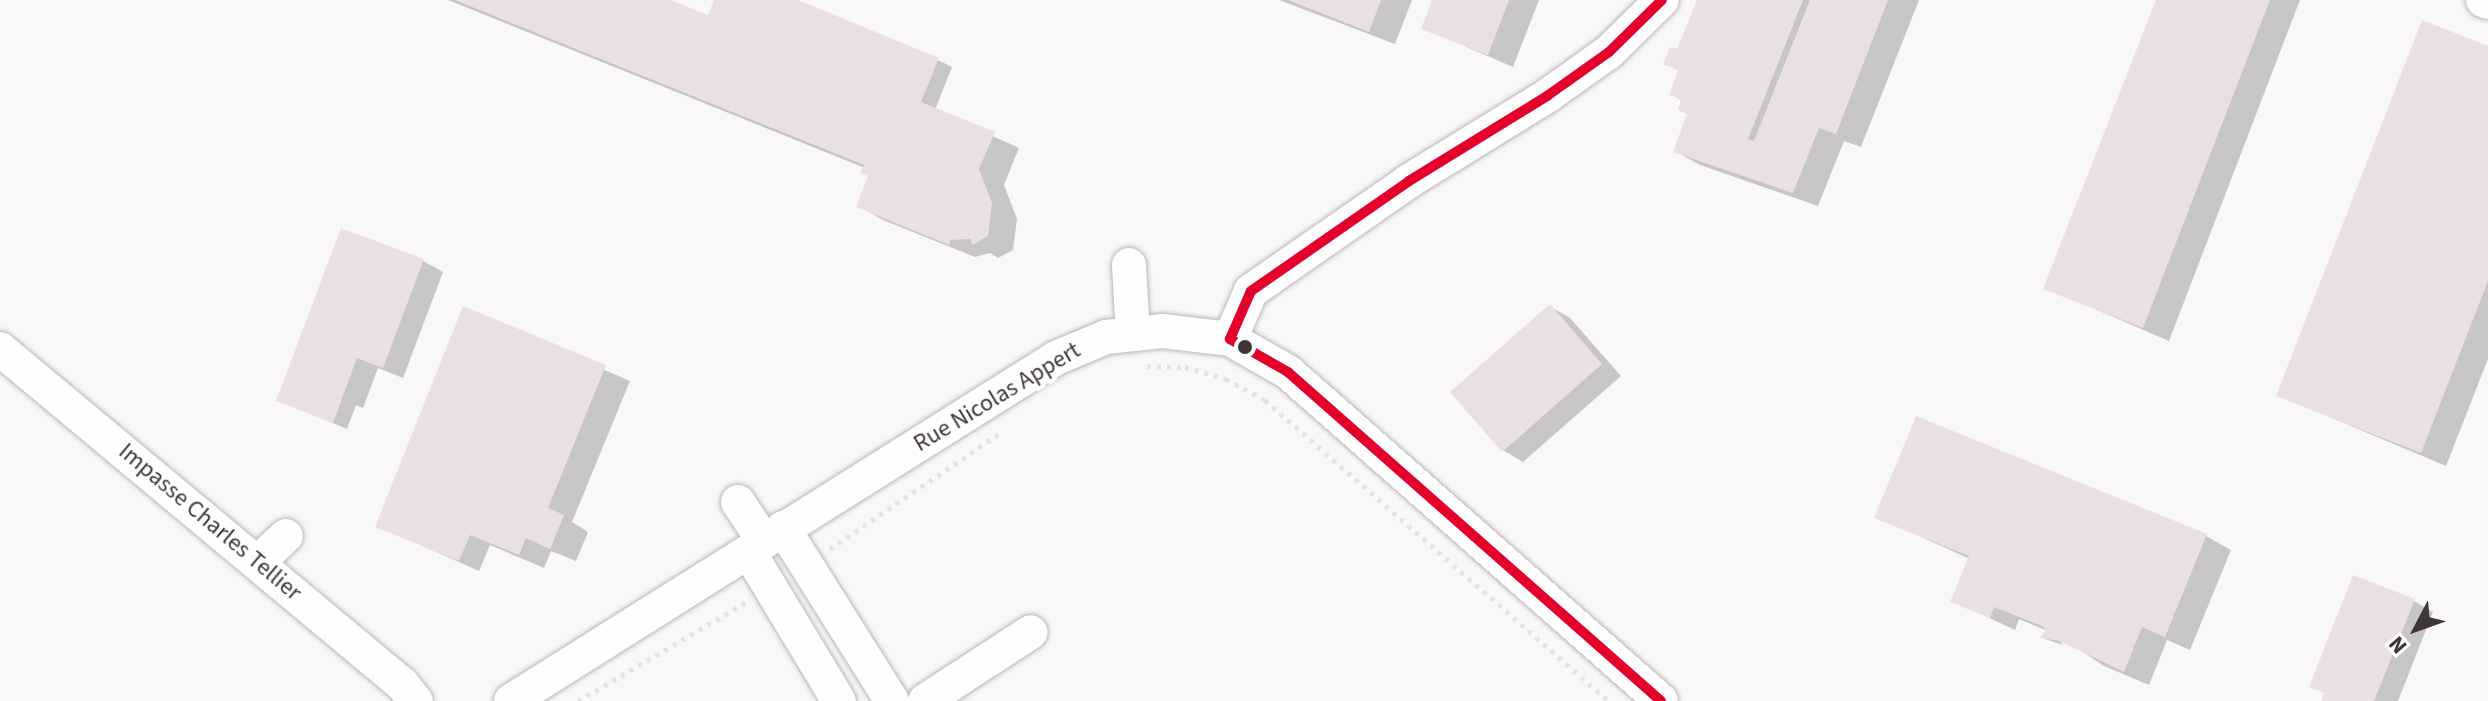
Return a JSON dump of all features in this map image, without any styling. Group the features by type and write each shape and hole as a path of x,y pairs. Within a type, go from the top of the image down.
{"street":[{"path":"1230,339 1251,291 1430,167 1547,96 1609,52 1662,0"},
{"path":"1129,265 1138,350"},
{"name":"Rue Nicolas Appert","path":"511,701 1079,345 1138,350 1162,331 1230,339 1288,372 1653,700"},
{"name":"Impasse Charles Tellier","path":"0,349 258,562 402,684 416,701"},
{"path":"738,502 765,541 805,566 892,701"},
{"path":"258,562 286,536"},
{"path":"765,541 769,588 839,701"},
{"path":"925,701 1031,632"}],"path":[{"path":"1138,350 1226,379 1265,400 1609,701"},
{"path":"805,566 1014,424"},
{"path":"578,701 769,588"}],"building":[{"path":"455,0 671,0 708,15 714,0 798,0 939,58 921,102 995,132 979,169 992,203 988,236 972,245 970,239 951,240 949,245 856,207 868,176 860,173 864,165"},
{"path":"1288,0 1381,0 1369,32"},
{"path":"1432,0 1509,0 1488,55 1421,29"},
{"path":"1697,0 1803,0 1748,139 1754,141 1810,0 1888,0 1836,134 1819,128 1793,193 1673,152 1687,114 1678,110 1681,99 1669,95 1678,70 1663,64 1670,47 1677,49"},
{"path":"2156,0 2270,0 2143,328 2043,289"},
{"path":"2422,20 2488,46 2488,281 2421,453 2276,396"},
{"path":"341,228 424,259 383,368 357,358 333,423 276,401"},
{"path":"1550,304 1602,364 1502,452 1450,392"},
{"path":"463,306 606,365 548,508 564,515 550,549 526,538 519,555 470,535 459,561 375,527"},
{"path":"1916,416 2207,534 2165,637 2142,627 2124,672 2060,641 2039,638 2046,630 2042,626 1994,607 1990,618 1950,602 1969,556 1874,518"},
{"path":"2353,575 2415,599 2374,701 2321,701 2324,693 2309,687"}],"transit line":[{"path":"1661,701 1288,372 1230,339 1251,291 1409,181 1547,96 1609,52 1662,0"}]}
